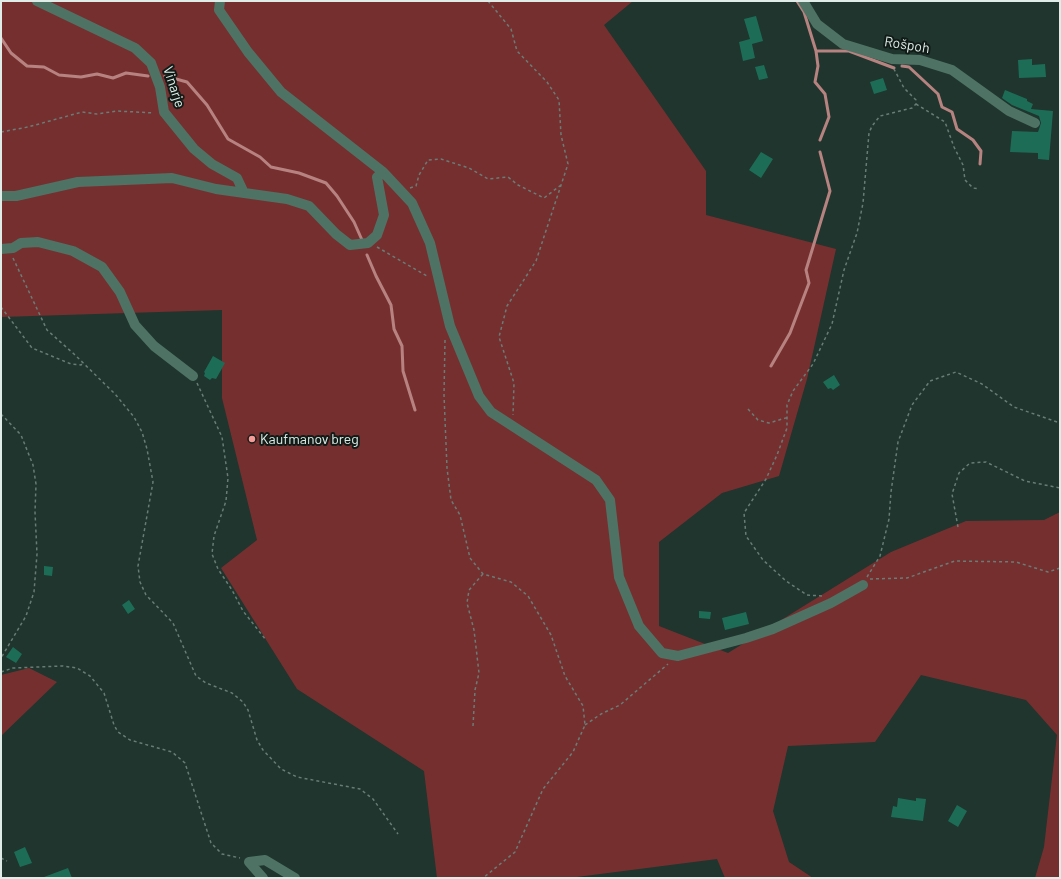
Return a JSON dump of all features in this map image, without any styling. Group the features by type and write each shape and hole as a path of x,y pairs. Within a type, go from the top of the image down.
{"street":[{"name":"Vinarje","path":"37,1 135,48 151,63 160,87 164,112 194,149 212,164 237,178 244,193"},
{"path":"220,1 219,10 248,52 281,92 384,172 396,183 412,203 427,236 450,326 479,396 491,412 596,480 610,500 619,577 639,626 662,653 678,656 773,629 831,603 864,582"},
{"name":"Rošpoh","path":"803,1 818,24 836,40 843,44 892,59 920,60 952,70 1009,111 1034,123"},
{"path":"1,196 16,196 78,182 172,178 216,189 287,199 309,206 336,234 350,245 368,243 377,235 384,215 377,177 384,172"},
{"path":"1,249 12,250 21,243 38,242 73,251 102,267 120,292 135,325 154,346 193,376"},
{"path":"249,862 265,860 295,878"},
{"path":"249,862 263,878"}],"path":[{"path":"488,1 511,29 517,51 547,82 559,100 561,134 568,164 536,261 507,306 499,337 514,383 512,425"},
{"path":"892,59 894,70 901,79 904,88 916,100 916,104 946,122 954,147 963,165 965,180 973,188 979,189"},
{"path":"823,597 807,595 786,581 763,560 746,536 744,513 766,479 778,455 787,428 789,417 788,406 793,391 813,364 832,324 844,270 857,233 863,203 869,133 872,126 880,116 912,108 916,104"},
{"path":"1,132 82,112 96,114 117,111 148,114 164,112"},
{"path":"396,183 407,189 416,186 419,175 428,160 441,159 469,168 488,179 508,177 518,185 544,198 561,185"},
{"path":"368,243 439,283"},
{"path":"12,250 12,257 43,326 83,362 123,403 134,417 142,432 147,449 153,482 139,560 140,582 146,595 176,626 196,676 206,683 232,694 243,702 248,710 263,750 280,770 297,777 360,789 373,799 398,834"},
{"path":"1,307 32,348 48,356 71,364 81,365 83,362"},
{"path":"450,326 445,340 446,362 444,394 447,468 451,500 460,515 470,558 484,574 511,582 528,596 552,635 565,676 583,706 585,725 573,752 543,789 515,852 483,878"},
{"path":"864,582 880,556 889,519 898,442 912,405 930,381 956,372 982,384 1014,406 1060,424"},
{"path":"193,376 204,396 222,437 227,465 228,478 226,501 214,536 212,554 218,569 232,590 243,611 266,640"},
{"path":"748,409 758,420 763,422 769,423 789,417"},
{"path":"1,414 20,435 33,465 36,484 34,512 37,554 34,592 28,611 22,626 1,658"},
{"path":"958,527 952,494 959,473 970,463 986,462 1025,481 1060,488"},
{"path":"864,582 907,578 955,560 1016,562 1048,572 1060,568"},
{"path":"473,726 479,673 474,630 467,603 469,590 484,574"},
{"path":"585,725 601,714 620,705 678,656"},
{"path":"1,672 13,668 63,666 78,668 90,676 104,693 114,725 118,732 130,740 172,752 185,763 205,829 217,850 228,856 249,862"},
{"path":"1,858 7,861"}],"shaded area":[{"path":"1,1 633,1 604,25 706,171 706,215 836,249 807,379 779,476 722,493 659,542 659,626 728,653 891,552 966,521 1044,520 1060,512 1060,878 1035,878 1044,847 1057,735 1026,700 921,675 875,742 788,746 773,811 789,862 813,878 725,878 717,859 569,878 437,878 424,771 297,689 221,568 257,540 222,398 222,310 1,317"},
{"path":"29,668 57,682 1,736 1,675"}],"building":[{"path":"756,16 763,41 752,44 755,58 743,61 739,42 750,39 744,19"},
{"path":"1032,59 1032,65 1045,64 1046,77 1019,78 1018,60"},
{"path":"764,65 768,78 759,80 755,67"},
{"path":"883,78 887,90 874,94 870,82"},
{"path":"1005,90 1027,99 1027,101 1033,104 1031,109 1053,111 1049,160 1038,159 1038,153 1010,152 1012,131 1038,132 1041,123 1039,116 1012,105 1002,98"},
{"path":"761,152 773,159 761,178 749,170"},
{"path":"213,356 225,363 216,379 212,378 210,380 204,376 204,372"},
{"path":"834,375 840,385 833,390 831,388 828,389 823,382"},
{"path":"44,566 53,567 52,576 44,575"},
{"path":"129,600 135,609 128,614 122,605"},
{"path":"699,611 711,612 710,619 699,618"},
{"path":"746,612 749,624 725,630 722,618"},
{"path":"13,647 22,654 16,663 6,657"},
{"path":"898,798 916,801 916,798 926,799 923,821 891,817 893,806 897,807"},
{"path":"957,805 967,811 958,827 948,821"},
{"path":"25,847 32,863 20,867 14,852"},
{"path":"68,868 72,878 44,878 44,877"}],"waterway":[{"path":"797,1 804,12 816,51 818,66 815,82 825,94 829,117 820,140"},
{"path":"1,38 11,53 27,66 44,67 59,75 81,77 97,74 113,78 126,73 148,76"},
{"path":"816,51 849,51 894,68"},
{"path":"902,66 909,67 938,94 942,107 952,112 957,129 973,140 981,151 980,164"},
{"path":"165,76 187,82 207,105 228,139 260,157 271,167 299,173 326,183 337,196 354,222 362,240"},
{"path":"771,366 790,333 809,283 806,270 830,191 820,152"},
{"path":"367,255 391,305 394,329 402,346 403,371 415,410"}],"place":[{"name":"Kaufmanov breg","path":"252,439"}]}
